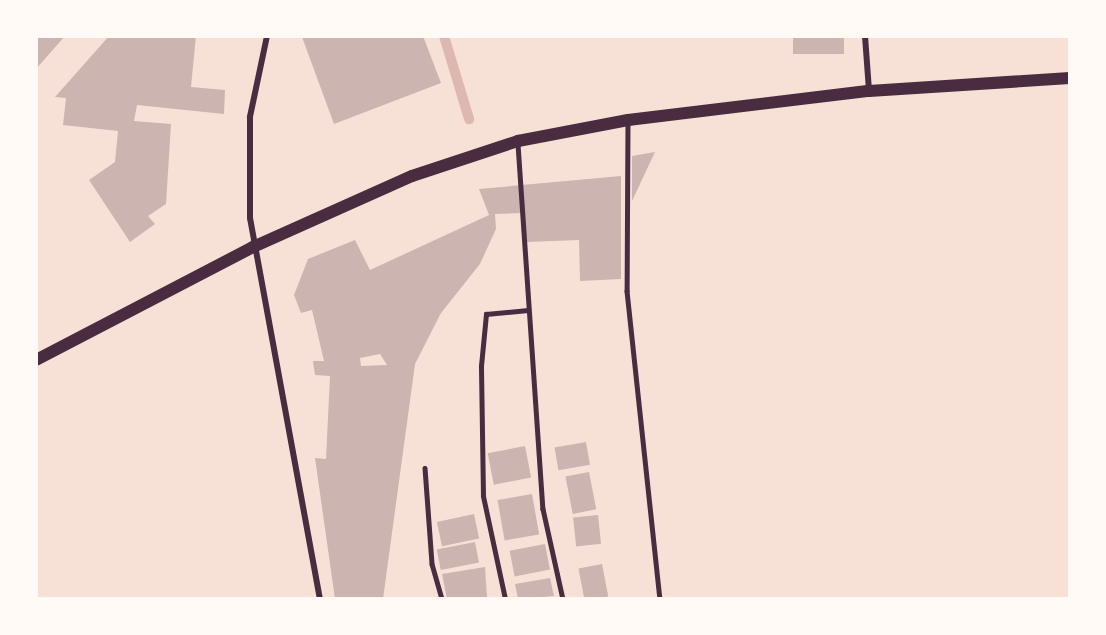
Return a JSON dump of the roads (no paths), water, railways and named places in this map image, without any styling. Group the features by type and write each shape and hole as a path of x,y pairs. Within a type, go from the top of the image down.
{"main road":[{"path":"36,360 253,247 412,176 518,141 628,120 869,91 1070,78"}],"street":[{"path":"267,36 255,77 247,157 253,247 320,599"},
{"path":"865,36 869,91"}],"lane":[{"path":"628,120 627,291 660,599"},
{"path":"518,141 543,508 562,599"},
{"path":"505,599 483,496 481,366 486,314 528,310"},
{"path":"425,468 432,564 442,599"}],"waterway":[{"path":"444,36 469,119"}]}
